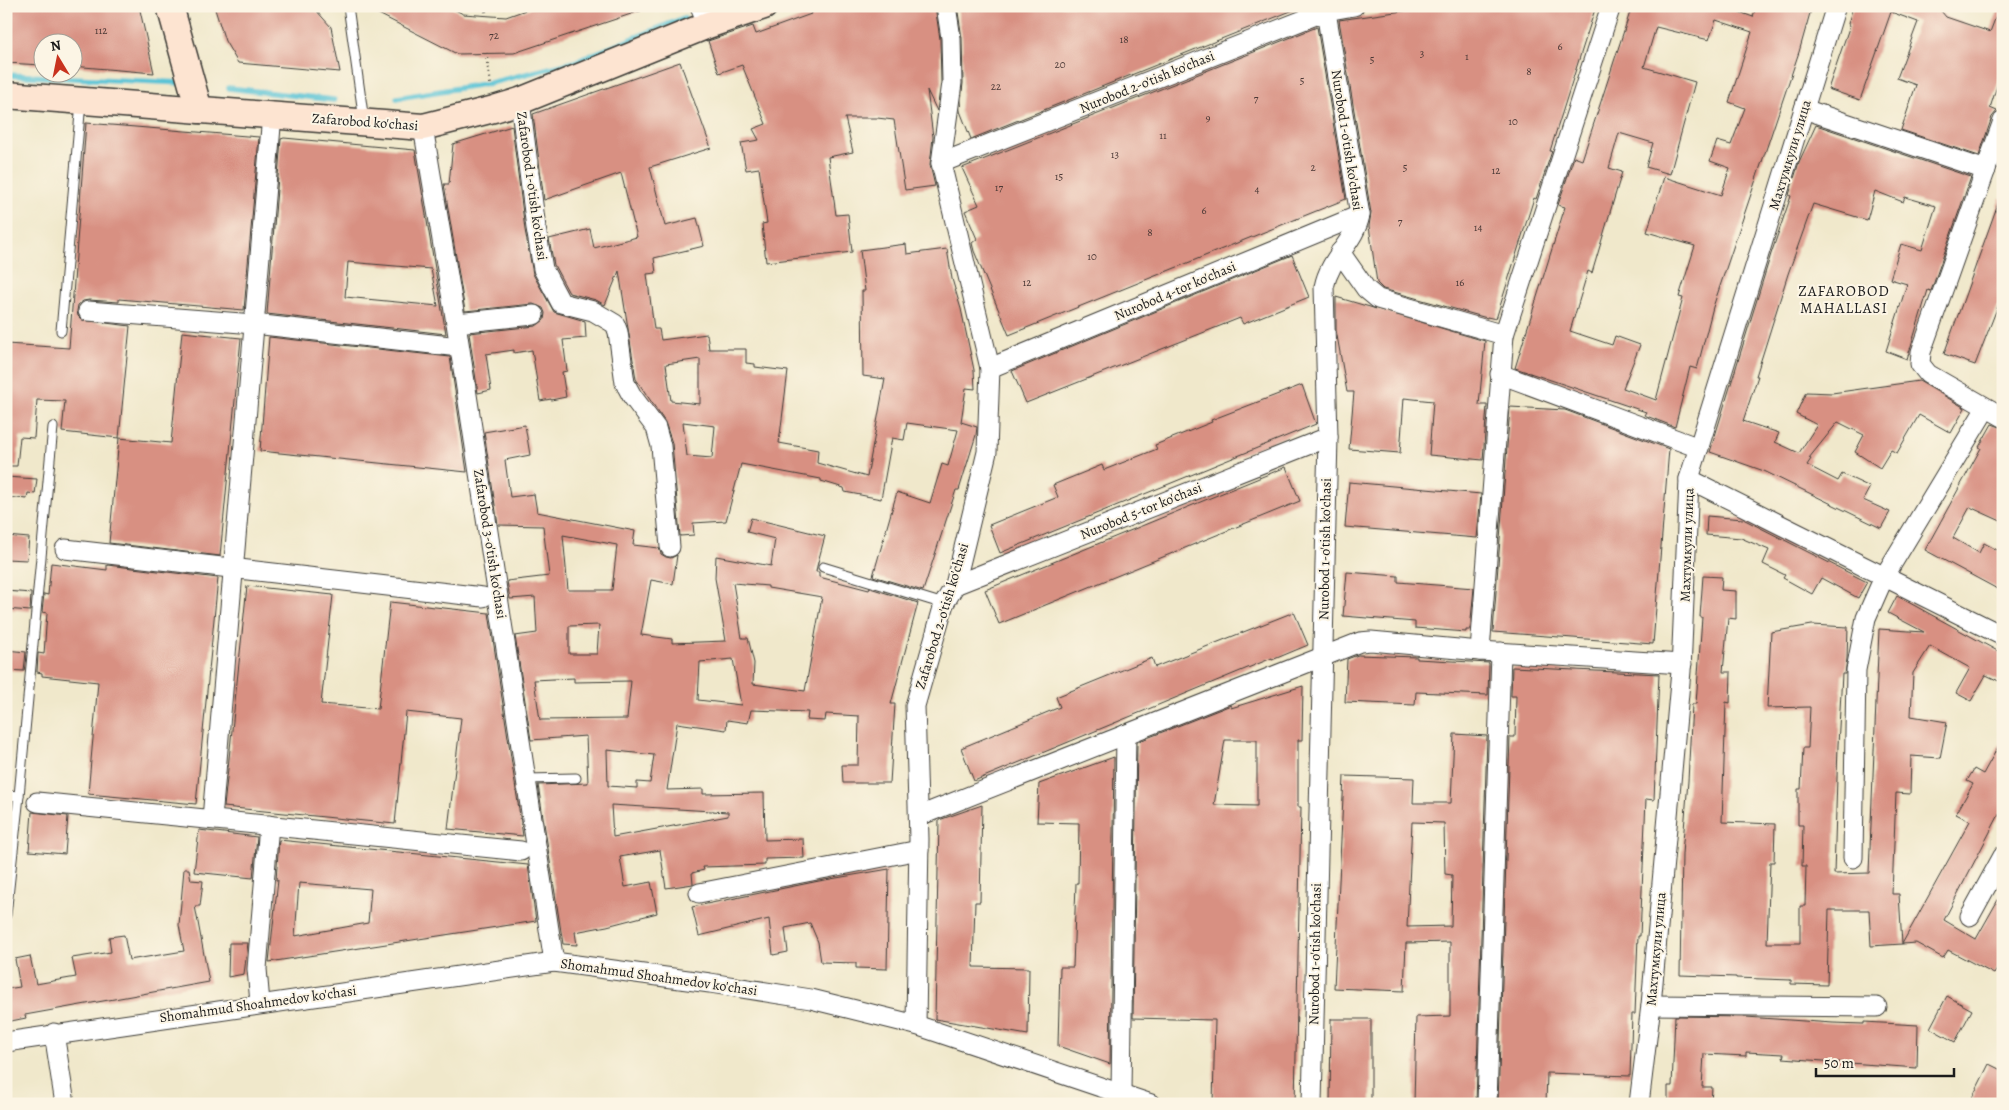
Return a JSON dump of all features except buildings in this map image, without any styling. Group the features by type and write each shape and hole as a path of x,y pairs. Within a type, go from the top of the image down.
{"street":[{"path":"170,6 199,110"},
{"name":"Zafarobod ko'chasi","path":"6,95 423,127 520,101 704,16 764,6"},
{"name":"Zafarobod 2-o'tish ko'chasi","path":"916,1026 919,816 915,706 944,604 955,585 987,452 990,368 941,163 952,83 951,38 946,6"},
{"name":"Nurobod 2-o'tish ko'chasi","path":"941,163 1326,8 1354,6"},
{"path":"1480,651 1504,335 1611,6"},
{"name":"Махтумкули улица","path":"1639,1104 1651,1004 1682,664 1689,479 1836,6"},
{"name":"Nurobod 1-o'tish ko'chasi","path":"1312,1104 1328,437 1324,288 1327,273 1358,227 1360,215 1326,8"},
{"name":"Zafarobod 1-o'tish ko'chasi","path":"520,101 543,269 561,304 593,311 615,324 618,332 625,383 632,396 656,428 661,446 670,547"},
{"path":"1804,108 1986,170"},
{"path":"212,819 272,115"},
{"path":"2003,121 1921,352 1920,364 1928,374 2003,417"},
{"name":"Zafarobod 3-o'tish ko'chasi","path":"423,127 456,322 554,962"},
{"name":"Nurobod 4-tor ko'chasi","path":"990,368 1360,215"},
{"path":"1340,252 1366,288 1378,299 1504,335"},
{"path":"88,311 254,324 450,346"},
{"path":"456,322 534,315"},
{"path":"1500,374 1699,448"},
{"path":"1853,858 1856,670 1866,618 1884,577 1986,408"},
{"name":"Nurobod 5-tor ko'chasi","path":"955,585 1328,437"},
{"path":"1689,479 2003,636"},
{"path":"65,549 483,597"},
{"path":"919,816 1360,642 1371,641 1480,651 1682,664"},
{"path":"1486,1104 1501,652"},
{"path":"1121,1092 1126,734"},
{"path":"37,802 521,851"},
{"path":"260,1003 257,969 269,825"},
{"path":"699,893 919,850"},
{"path":"1970,916 2003,856"},
{"name":"Shomahmud Shoahmedov ko'chasi","path":"6,1042 260,1003 554,962 811,999 916,1026 1121,1092 1151,1104"},
{"path":"1651,1004 1877,1007"},
{"path":"54,1034 65,1104"}],"lane":[{"path":"348,6 365,124"},
{"path":"61,331 81,102"},
{"path":"6,915 19,796 53,427"},
{"path":"824,567 944,604"},
{"path":"526,779 576,778"},
{"path":"6,795 19,796"}],"path":[{"path":"486,6 486,15"},
{"path":"486,53 494,109"}],"waterway":[{"path":"397,98 490,83 574,62 684,18"},
{"path":"6,75 184,83"},
{"path":"229,88 334,100"}],"district":[{"name":"ZAFAROBOD MAHALLASI","path":"1844,300"}]}
